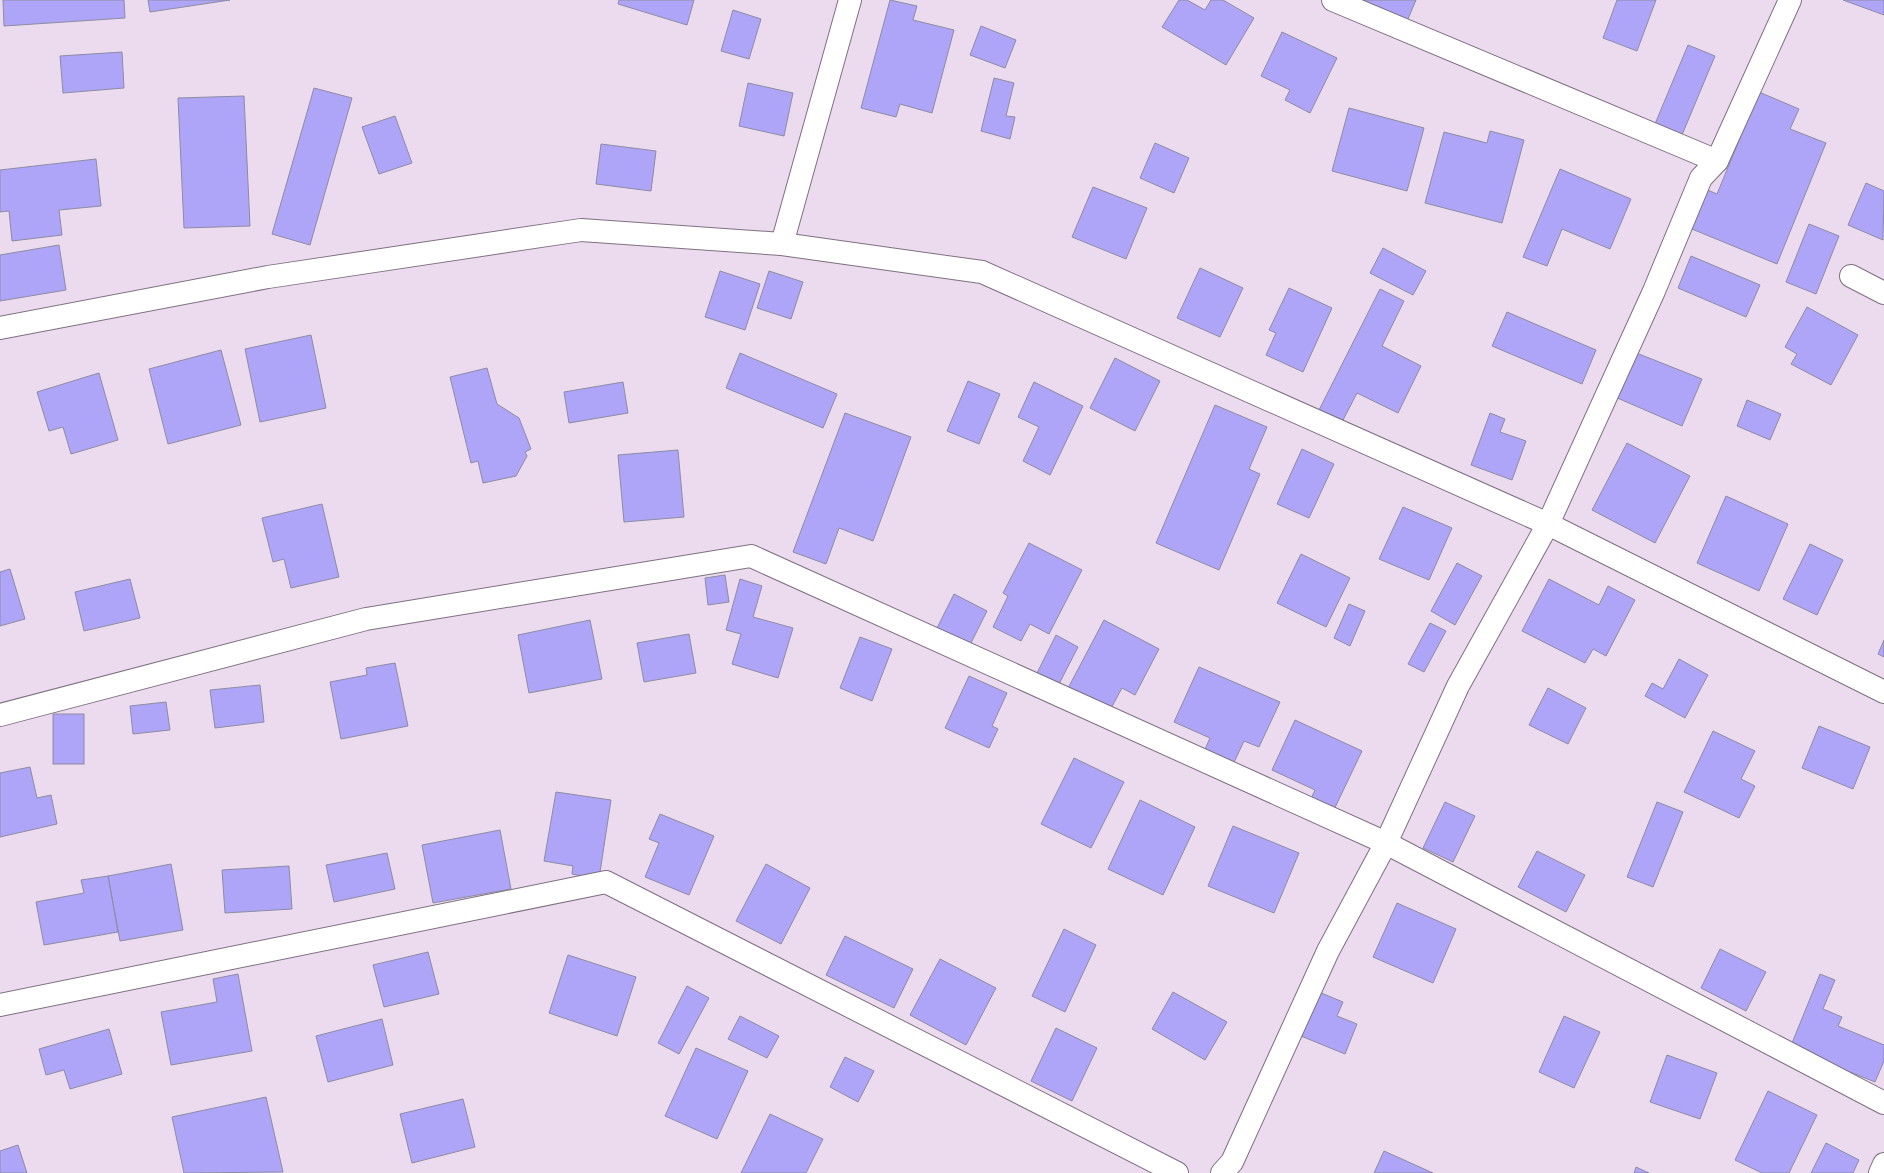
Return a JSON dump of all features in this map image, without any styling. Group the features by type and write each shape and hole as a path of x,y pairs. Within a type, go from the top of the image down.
{"lane":[{"path":"782,244 850,0"},
{"path":"1333,0 1718,161"},
{"path":"1222,1173 1232,1162 1328,951 1386,843 1458,686 1548,524 1654,291 1701,178 1718,161 1790,0"},
{"path":"0,328 268,277 581,230 782,244 982,272 1548,524 1884,692"},
{"path":"1851,276 1884,293"},
{"path":"0,715 366,619 751,556 1386,843 1884,1103"},
{"path":"0,1005 606,882 1177,1173"},
{"path":"1880,1173 1884,1164"}],"building":[{"path":"3,0 124,0 125,18 4,26"},
{"path":"148,0 230,0 150,12"},
{"path":"619,0 694,0 687,25 618,4"},
{"path":"890,0 917,6 913,20 954,30 932,113 900,104 896,117 861,108"},
{"path":"1179,0 1187,0 1205,10 1211,0 1223,0 1254,18 1226,65 1162,27"},
{"path":"1344,0 1416,0 1405,26"},
{"path":"1617,0 1656,0 1637,51 1603,38"},
{"path":"1843,0 1884,0 1884,15"},
{"path":"733,10 761,19 749,59 721,51"},
{"path":"981,26 1016,40 1005,68 970,55"},
{"path":"1282,32 1337,58 1310,113 1285,100 1290,90 1261,76"},
{"path":"1688,45 1715,56 1674,154 1647,143"},
{"path":"122,52 124,88 63,93 60,56"},
{"path":"994,78 1014,83 1006,116 1015,117 1010,139 981,131"},
{"path":"748,83 793,93 784,136 739,126"},
{"path":"314,88 352,98 310,245 272,234"},
{"path":"1759,92 1799,109 1790,129 1826,143 1777,264 1687,227 1703,188 1717,194"},
{"path":"244,96 250,226 184,228 178,98"},
{"path":"1349,108 1424,128 1407,191 1332,171"},
{"path":"395,116 412,163 379,174 362,127"},
{"path":"1490,131 1524,140 1502,223 1425,203 1444,132 1487,143"},
{"path":"1155,143 1189,158 1174,193 1140,178"},
{"path":"601,144 656,151 651,191 596,184"},
{"path":"96,159 101,206 59,210 62,235 12,241 9,211 0,212 0,170"},
{"path":"1560,169 1631,199 1610,249 1562,229 1547,266 1523,257"},
{"path":"1866,183 1884,191 1883,240 1848,225"},
{"path":"1093,187 1147,208 1126,259 1072,237"},
{"path":"1809,224 1839,236 1816,294 1786,282"},
{"path":"59,245 66,290 0,301 0,255"},
{"path":"1383,248 1426,271 1413,295 1370,273"},
{"path":"1691,256 1760,285 1746,317 1678,288"},
{"path":"1200,268 1243,288 1220,337 1177,318"},
{"path":"720,271 760,284 745,330 705,317"},
{"path":"769,271 803,282 791,319 757,308"},
{"path":"1289,288 1332,308 1303,372 1266,355 1276,333 1269,330"},
{"path":"1380,289 1404,301 1382,346 1421,366 1398,413 1357,393 1341,424 1318,412"},
{"path":"1807,307 1858,335 1831,385 1791,364 1797,354 1785,347"},
{"path":"1507,312 1596,350 1582,384 1492,346"},
{"path":"311,335 326,408 260,422 245,349"},
{"path":"221,350 241,425 168,444 149,369"},
{"path":"1634,352 1702,379 1682,426 1615,397"},
{"path":"740,353 837,394 823,428 726,388"},
{"path":"1115,358 1160,381 1135,431 1090,408"},
{"path":"487,368 497,404 519,418 531,449 525,452 527,456 516,476 483,483 478,461 471,463 450,377"},
{"path":"99,373 118,440 71,454 63,427 49,431 37,392"},
{"path":"968,381 1000,394 979,444 947,431"},
{"path":"623,382 628,413 569,423 564,392"},
{"path":"1034,382 1083,406 1050,475 1023,461 1039,427 1018,417"},
{"path":"1747,400 1781,414 1770,440 1737,426"},
{"path":"1215,405 1267,427 1249,469 1260,474 1219,570 1156,543"},
{"path":"845,413 911,437 873,541 839,528 826,564 793,552"},
{"path":"1490,413 1505,419 1500,432 1526,441 1512,480 1471,465"},
{"path":"1627,443 1690,476 1655,543 1592,510"},
{"path":"1302,449 1334,464 1309,518 1277,504"},
{"path":"678,450 684,517 624,522 618,455"},
{"path":"1726,496 1788,524 1759,591 1697,563"},
{"path":"322,504 339,577 291,588 284,559 273,562 262,518"},
{"path":"1403,507 1452,528 1429,580 1379,559"},
{"path":"1029,543 1082,570 1049,634 1030,624 1021,641 993,627 1008,596 1003,593"},
{"path":"1810,544 1843,560 1817,615 1783,599"},
{"path":"1301,554 1350,578 1326,627 1277,603"},
{"path":"1457,563 1482,576 1455,625 1431,611"},
{"path":"10,569 25,619 0,626 0,572"},
{"path":"725,575 729,602 708,605 705,578"},
{"path":"130,579 140,618 84,631 75,592"},
{"path":"740,579 762,586 753,617 793,628 778,678 732,664 741,634 726,630"},
{"path":"1549,579 1599,605 1608,586 1635,600 1606,656 1593,649 1585,663 1522,631"},
{"path":"954,594 987,611 969,647 936,630"},
{"path":"1349,604 1365,611 1350,646 1334,638"},
{"path":"590,620 602,679 529,693 518,635"},
{"path":"1104,620 1159,649 1135,695 1122,688 1108,714 1066,692"},
{"path":"1430,623 1446,631 1424,672 1408,664"},
{"path":"689,634 696,673 644,682 637,643"},
{"path":"1056,635 1078,647 1059,684 1037,673"},
{"path":"860,637 892,649 872,701 840,688"},
{"path":"1884,640 1884,657 1878,654"},
{"path":"1679,659 1708,675 1685,718 1645,696 1652,683 1663,689"},
{"path":"395,663 408,726 341,739 330,682 367,675 366,668"},
{"path":"1199,667 1280,702 1259,747 1244,741 1231,769 1202,756 1210,738 1174,722"},
{"path":"969,676 1007,693 992,726 998,729 989,748 945,728"},
{"path":"260,685 264,722 215,728 210,690"},
{"path":"1548,688 1586,708 1568,744 1529,725"},
{"path":"166,702 170,730 133,734 130,706"},
{"path":"53,714 84,714 84,764 53,764"},
{"path":"1295,720 1362,751 1330,818 1307,807 1315,790 1272,770"},
{"path":"1819,726 1870,747 1853,789 1802,768"},
{"path":"1713,731 1755,751 1741,779 1755,786 1739,818 1684,792"},
{"path":"1074,758 1124,782 1091,848 1041,824"},
{"path":"30,767 37,798 51,795 57,824 0,837 0,773"},
{"path":"556,792 611,800 599,879 572,874 573,866 544,861"},
{"path":"1140,800 1195,827 1163,895 1108,869"},
{"path":"1445,802 1475,816 1453,862 1423,848"},
{"path":"1657,802 1683,812 1653,887 1627,877"},
{"path":"660,814 714,836 689,895 645,877 659,843 649,839"},
{"path":"1233,826 1299,853 1274,913 1208,886"},
{"path":"500,830 511,889 433,903 422,845"},
{"path":"1537,851 1585,875 1566,912 1518,887"},
{"path":"387,853 395,889 334,902 326,865"},
{"path":"171,864 183,930 120,941 108,876"},
{"path":"766,864 810,888 781,944 736,921"},
{"path":"289,866 292,909 225,913 222,870"},
{"path":"108,876 118,932 44,945 36,902 84,893 81,880"},
{"path":"1397,903 1456,929 1433,983 1373,957"},
{"path":"1064,929 1096,945 1065,1012 1032,996"},
{"path":"845,936 913,969 894,1008 826,975"},
{"path":"1720,949 1766,972 1746,1011 1701,988"},
{"path":"428,952 439,994 384,1007 373,965"},
{"path":"568,955 636,977 617,1036 549,1013"},
{"path":"940,959 996,988 966,1045 910,1015"},
{"path":"238,974 252,1051 171,1065 161,1012 217,1002 213,979"},
{"path":"1820,974 1835,980 1823,1009 1842,1017 1838,1026 1884,1045 1884,1061 1875,1082 1790,1048"},
{"path":"687,986 709,998 679,1054 658,1043"},
{"path":"1314,990 1343,1002 1337,1016 1357,1024 1345,1054 1296,1034"},
{"path":"1173,992 1227,1022 1205,1060 1152,1029"},
{"path":"740,1016 779,1036 767,1058 728,1039"},
{"path":"1564,1016 1600,1032 1574,1088 1539,1072"},
{"path":"382,1019 393,1065 328,1082 316,1036"},
{"path":"1056,1028 1097,1048 1072,1101 1031,1081"},
{"path":"109,1029 122,1074 70,1089 64,1070 46,1075 39,1049"},
{"path":"696,1048 748,1071 717,1139 665,1116"},
{"path":"1667,1055 1717,1073 1700,1119 1650,1102"},
{"path":"845,1057 874,1071 858,1102 830,1087"},
{"path":"1768,1091 1817,1115 1789,1173 1762,1173 1735,1160"},
{"path":"266,1097 283,1172 184,1173 172,1117"},
{"path":"463,1099 475,1147 412,1163 400,1114"},
{"path":"770,1114 823,1139 806,1173 741,1173"},
{"path":"1826,1143 1859,1160 1853,1173 1811,1173"},
{"path":"18,1145 27,1173 0,1173 0,1151"},
{"path":"1384,1151 1433,1173 1374,1173"},
{"path":"1636,1167 1649,1173 1634,1173"}]}
